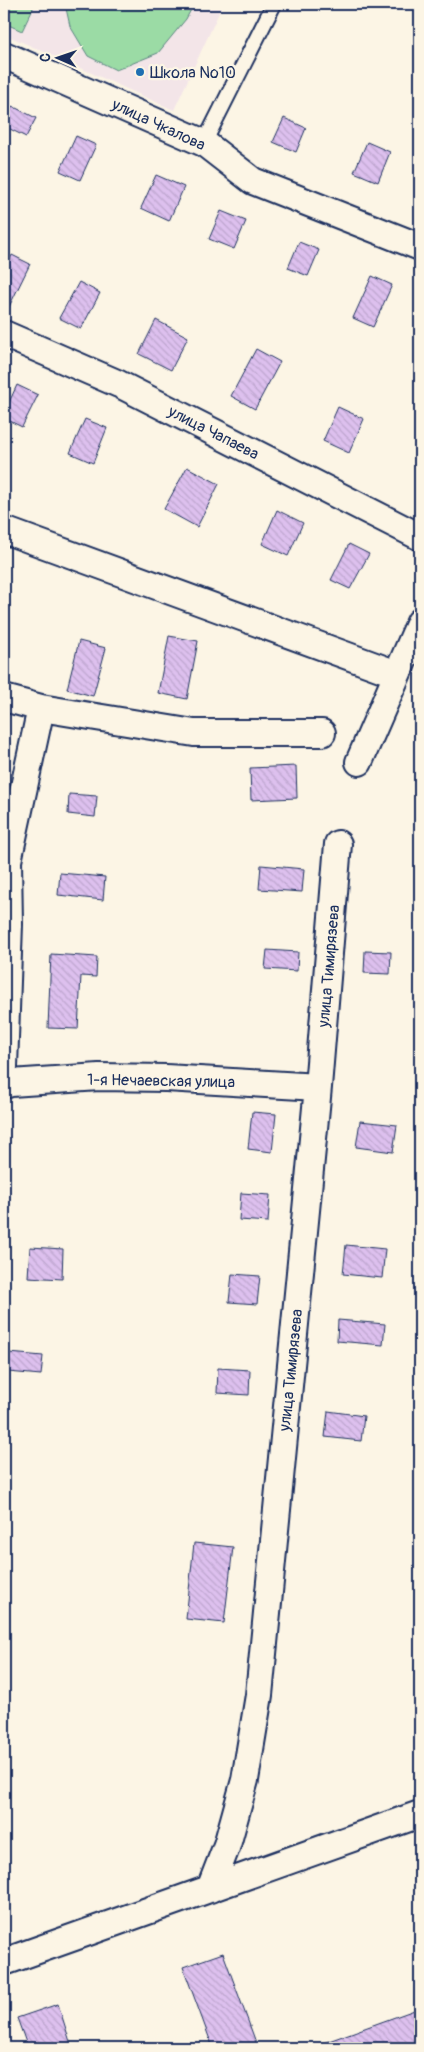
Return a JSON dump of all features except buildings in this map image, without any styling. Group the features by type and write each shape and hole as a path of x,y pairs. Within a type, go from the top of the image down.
{"street":[{"name":"улица Чкалова","path":"4,55 204,143 253,181 420,247"},
{"name":"улица Чапаева","path":"4,334 119,384 420,537"},
{"path":"4,530 397,674"},
{"path":"359,762 420,622"},
{"path":"4,698 40,708 194,733 322,732"},
{"path":"4,1067 9,924 6,861 40,708"},
{"name":"улица Тимирязева","path":"210,1889 228,1845 246,1780 258,1695 318,1087 338,844"},
{"name":"1-я Нечаевская улица","path":"4,1085 98,1077 166,1078 318,1087"},
{"path":"4,1962 420,1814"}],"lane":[{"path":"204,143 274,4"}],"shaded area":[{"name":"Школа №10","path":"4,4 223,4 174,110 4,34"}],"green space":[{"path":"4,4 35,4 22,31 4,23"},
{"path":"65,4 194,4 186,19 158,53 116,70 88,56 70,26"}],"place":[{"name":"Школа №10","path":"140,72"}]}
